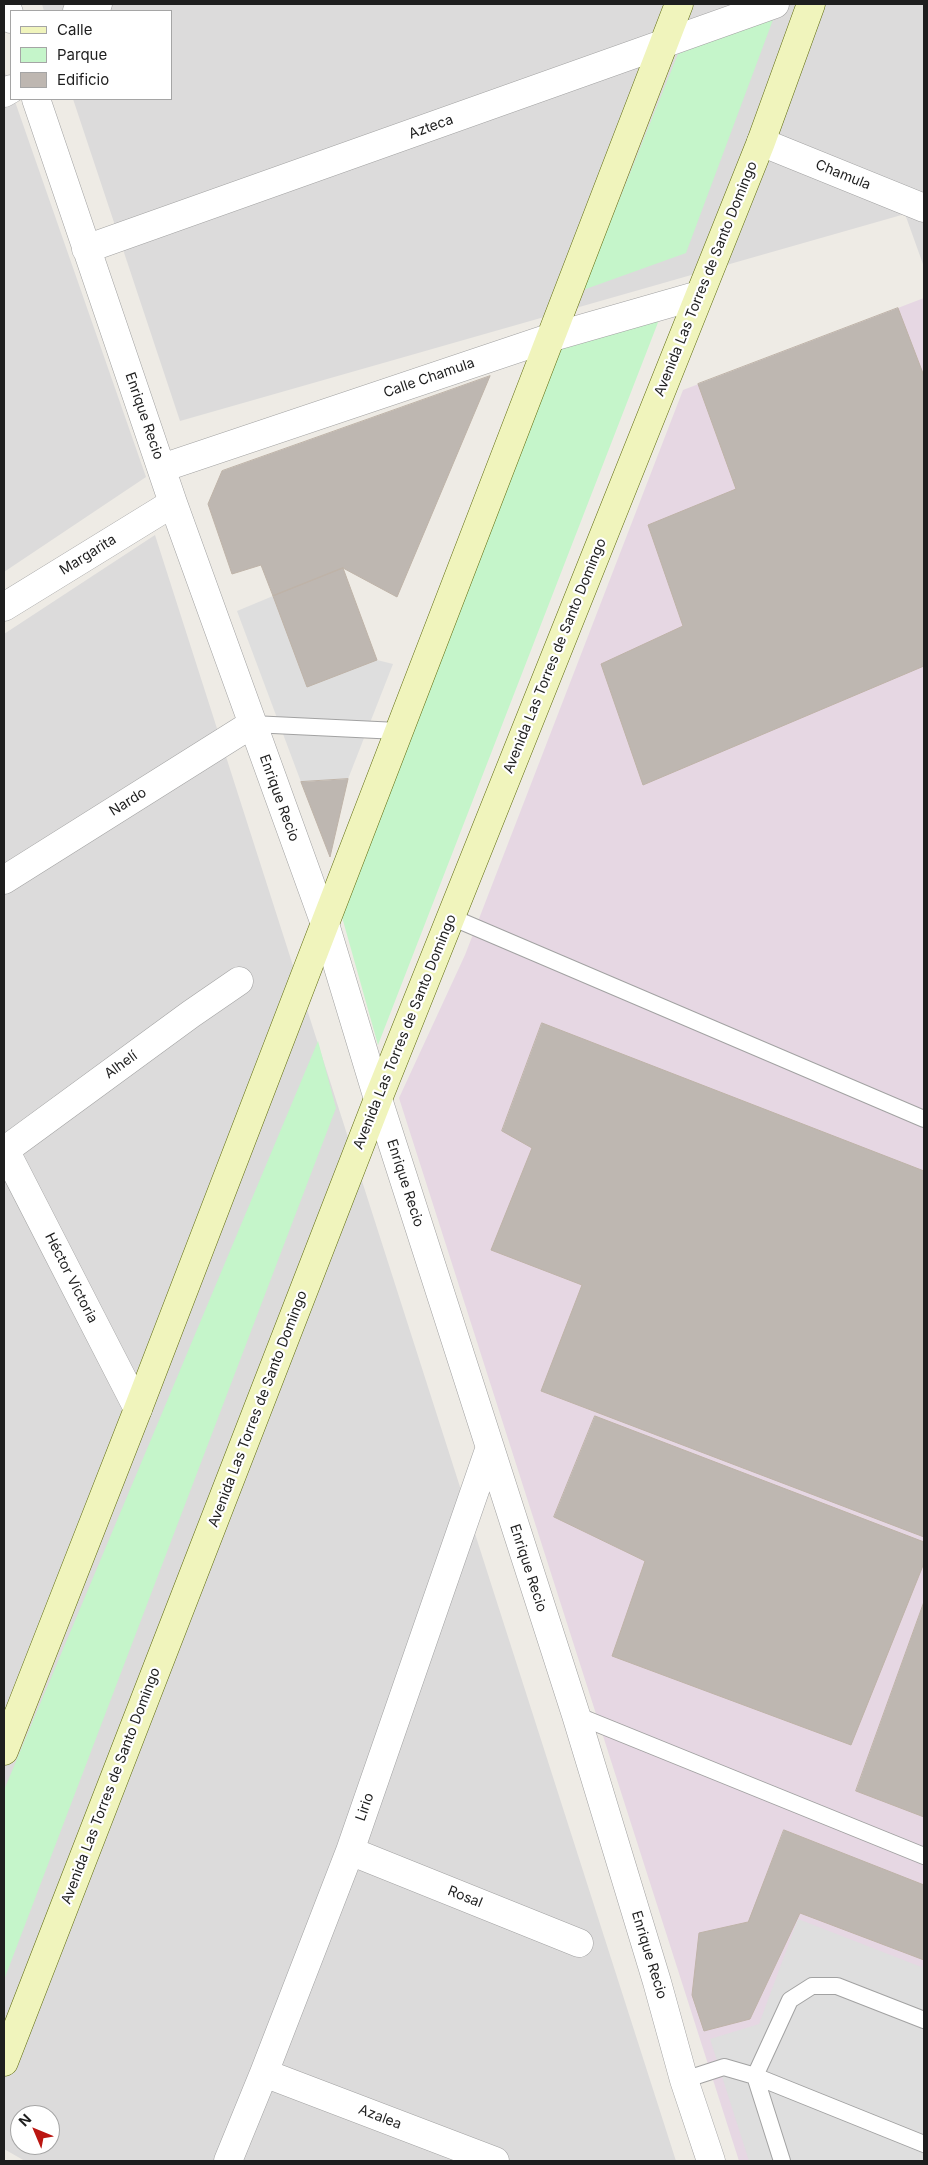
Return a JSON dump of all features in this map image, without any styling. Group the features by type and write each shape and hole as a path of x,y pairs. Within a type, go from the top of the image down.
{"street":[{"path":"6,4 10,16"},
{"path":"80,10 98,4"},
{"path":"4,1751 138,1409 679,4"},
{"name":"Azteca","path":"86,249 775,4"},
{"name":"Avenida Las Torres de Santo Domingo","path":"4,2062 378,1099 761,142 811,4"},
{"name":"Enrique Recio","path":"36,100 173,503 325,924 378,1099 576,1715 657,1982 684,2080 711,2161"},
{"name":"Chamula","path":"761,142 924,208"},
{"name":"Calle Chamula","path":"162,468 549,338 699,295"},
{"name":"Margarita","path":"4,607 173,503"},
{"name":"Nardo","path":"4,880 252,724"},
{"name":"Alhelí","path":"4,1149 239,981"},
{"name":"Héctor Victoria","path":"4,1149 138,1409"},
{"name":"Lirio","path":"228,2161 350,1851 490,1447"},
{"name":"Rosal","path":"350,1851 579,1943"},
{"name":"Azalea","path":"264,2073 495,2161"}],"lane":[{"path":"252,724 398,731"},
{"path":"451,917 924,1119"},
{"path":"576,1715 924,1856"},
{"path":"782,2161 755,2076 790,2000 812,1986 837,1986 924,2020"},
{"path":"684,2080 724,2067 755,2076 924,2144"}],"shaded area":[{"path":"42,4 924,4 924,267 905,214 180,421 73,100 172,100 172,10 44,10"},
{"path":"4,70 10,87 10,100 14,100 146,477 4,572"},
{"path":"924,298 924,2161 739,2161 399,1098 465,955 683,390"},
{"path":"155,535 676,2161 25,2161 14,2155 60,2155 60,2105 10,2105 10,2152 4,2149 4,634"},
{"path":"273,596 377,660 393,664 348,779 301,782 237,611"},
{"path":"798,1919 924,1968 924,2161 749,2161 710,2039 759,2024"}],"green space":[{"path":"774,17 686,253 583,290 678,54"},
{"path":"664,307 378,1045 342,917 560,340"},
{"path":"318,1041 336,1108 4,1980 4,1790"}],"building":[{"path":"898,308 924,376 924,666 643,785 601,664 683,626 648,525 736,489 698,384"},
{"path":"490,376 397,597 343,568 273,596 261,565 232,574 208,504 222,471"},
{"path":"343,568 377,660 307,687 273,596"},
{"path":"348,779 330,857 301,782"},
{"path":"542,1023 924,1171 924,1537 541,1391 582,1285 491,1250 532,1148 502,1131"},
{"path":"595,1416 924,1542 924,1563 851,1745 612,1656 645,1561 554,1517"},
{"path":"924,1602 924,1817 856,1791"},
{"path":"784,1830 924,1885 924,1960 800,1913 750,2019 704,2031 692,1995 699,1933 748,1922"}]}
